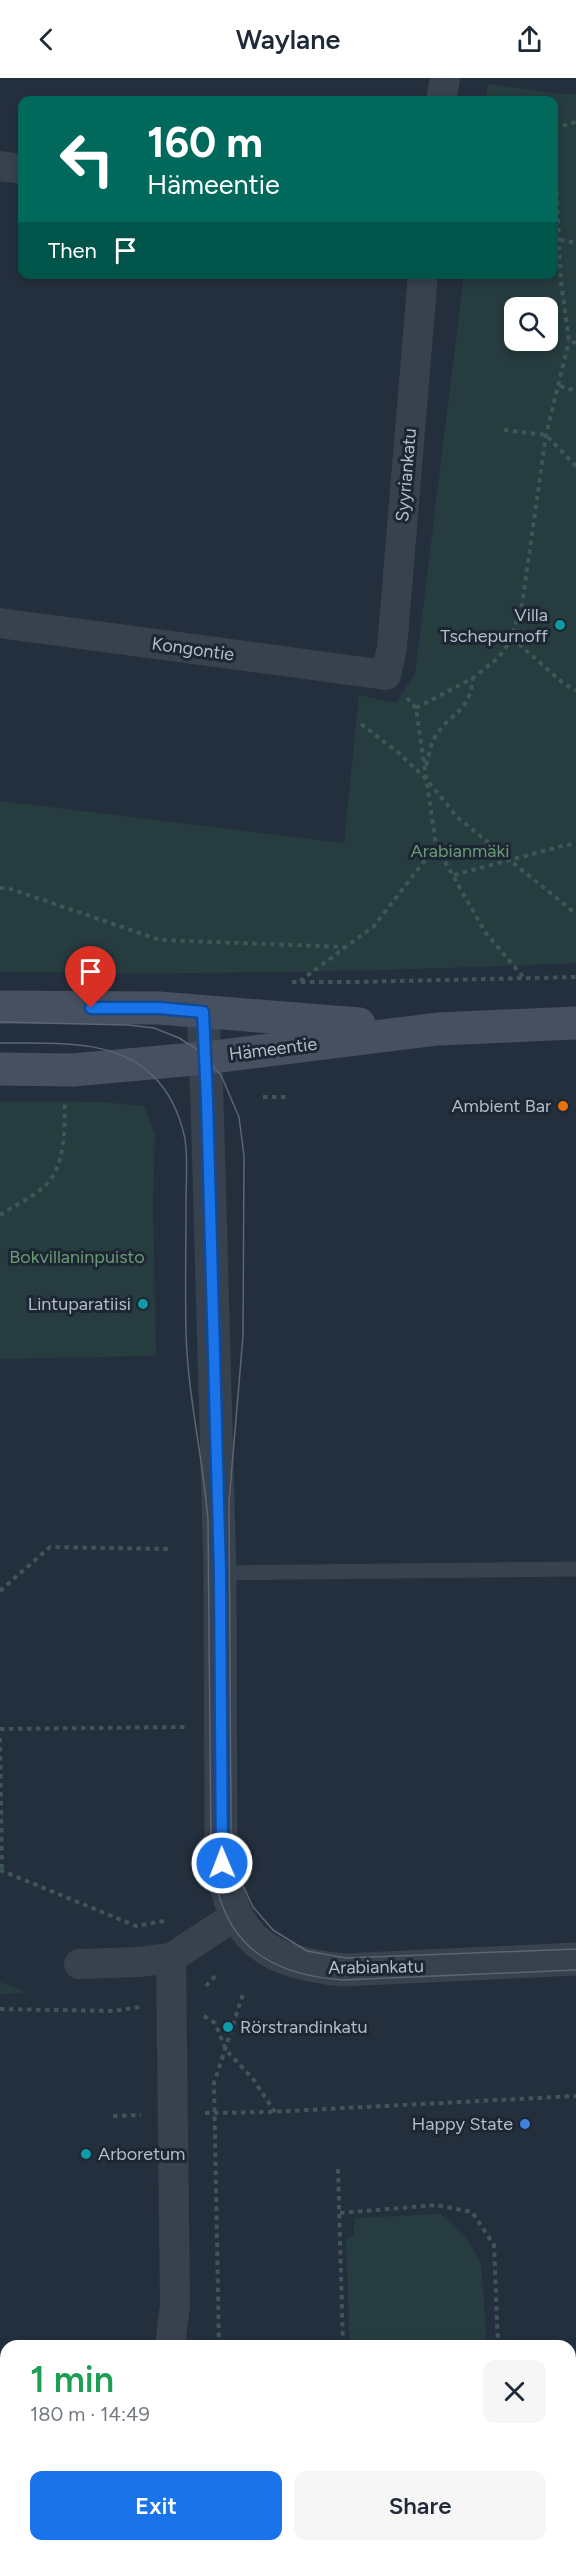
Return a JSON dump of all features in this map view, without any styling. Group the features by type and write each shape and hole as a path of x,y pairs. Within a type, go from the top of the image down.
{"main road":[{"name":"Hämeentie","path":"0,1007 159,1008 438,1029"},
{"name":"Hämeentie","path":"0,1069 74,1070 205,1058 438,1029 576,1023"}],"street":[{"path":"442,96 445,78"},
{"path":"0,166 18,168"},
{"name":"Syyriankatu","path":"386,675 392,648 423,279"},
{"name":"Kongontie","path":"0,624 386,675"},
{"name":"Arabiankatu","path":"203,1012 220,1573 222,1863 226,1891 235,1916 252,1937 268,1951 315,1967 343,1970 576,1959"},
{"path":"79,1964 138,1962 171,1958 235,1916"},
{"path":"171,1958 175,2305 171,2340"}],"lane":[{"path":"220,1573 576,1569"}],"path":[{"path":"558,127 576,122"},
{"path":"416,708 473,678 498,658 512,638 522,606 546,435 560,386 569,341 561,282 558,206"},
{"path":"560,240 576,243"},
{"path":"569,341 576,343"},
{"path":"560,386 576,391"},
{"path":"504,430 546,435 576,466"},
{"path":"512,638 564,684 576,691"},
{"path":"386,675 416,708 436,846 485,932 524,979"},
{"path":"425,769 433,740 446,722 465,705 471,696 473,678"},
{"path":"361,724 400,754 427,780 457,817 576,914"},
{"path":"454,874 576,844"},
{"path":"300,981 374,926 436,846"},
{"path":"0,888 8,888 160,940 345,947"},
{"path":"263,1097 290,1097"},
{"path":"0,1215 44,1187 57,1168 63,1146 66,1099"},
{"path":"0,1591 50,1547 168,1549"},
{"path":"0,1729 170,1727"},
{"path":"0,1738 1,1870 136,1926 171,1919"},
{"path":"219,2340 214,2083 244,1991"},
{"path":"196,2012 215,2023 226,2050 253,2079 275,2112"},
{"path":"216,2113 576,2096"},
{"path":"338,2169 343,2340"},
{"path":"340,2213 436,2205 472,2212 494,2245 498,2340"}],"green space":[{"name":"Arabianmäki","path":"488,84 559,94 576,94 576,963 288,972 0,972 0,801 344,843 359,695 396,703 415,673 464,279 558,279 558,96 486,96"},
{"name":"Bokvillaninpuisto","path":"0,1101 101,1102 144,1106 155,1135 153,1205 156,1356 0,1359"},
{"path":"0,1982 29,1993 0,1994"},
{"path":"441,2214 467,2239 481,2262 487,2340 350,2340 346,2240 354,2235 354,2218"}],"tram line":[{"path":"0,1022 128,1025 154,1028 179,1038 195,1048 221,1075 239,1117 244,1156 243,1336 229,1502 231,1828 237,1873 253,1907 273,1930 307,1951 346,1958 576,1949"},
{"path":"0,1043 80,1045 119,1054 152,1075 164,1089 173,1104 183,1130 187,1162 187,1358 208,1520 211,1848 215,1878 222,1904 232,1926 247,1944 265,1958 287,1969 313,1976 343,1980 576,1970"}],"place":[{"name":"Villa Tschepurnoff","path":"560,625"},
{"name":"Ambient Bar","path":"563,1106"},
{"name":"Lintuparatiisi","path":"143,1304"},
{"name":"Rörstrandinkatu","path":"228,2027"},
{"name":"Happy State","path":"525,2124"},
{"name":"Arboretum","path":"86,2154"}],"route":[{"path":"91,1008 159,1008 203,1012 220,1573 222,1863"}]}
